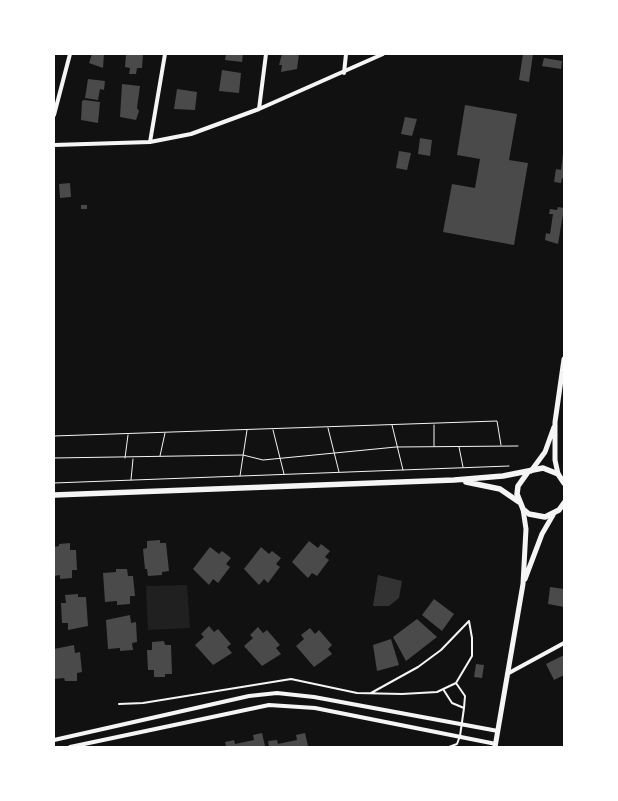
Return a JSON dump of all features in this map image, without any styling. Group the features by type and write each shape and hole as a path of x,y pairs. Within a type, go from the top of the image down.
{"main road":[{"path":"519,502 518,486 545,452 555,422 564,359"},
{"path":"555,422 558,474"},
{"path":"54,495 454,480 529,472 543,468 558,474 564,481"},
{"path":"454,480 500,489 519,502 523,509 526,529 523,584 495,745"},
{"path":"523,584 542,534 553,515 564,504"},
{"path":"523,509 537,517 553,515"}],"street":[{"path":"54,115 70,54"},
{"path":"150,142 165,54"},
{"path":"259,109 266,54"},
{"path":"344,73 346,54"},
{"path":"54,145 150,142 192,134 259,109 344,73 383,54"},
{"path":"508,674 564,643"},
{"path":"54,740 249,696 277,693 314,697 498,732"},
{"path":"70,747 269,705 306,707 460,736 495,745"}],"lane":[{"path":"119,704 143,703 291,679 357,693 402,694 437,692 456,683 472,656 472,638 469,621 441,650 418,667 371,693"},
{"path":"450,747 457,744 460,736 464,708 465,696 456,683"},
{"path":"443,689 452,702 464,708"}],"path":[{"path":"54,436 497,421 501,445"},
{"path":"434,423 434,446"},
{"path":"392,425 403,470"},
{"path":"328,427 339,473"},
{"path":"273,429 284,475"},
{"path":"240,476 247,430"},
{"path":"160,457 165,433"},
{"path":"125,458 128,434"},
{"path":"459,446 463,468"},
{"path":"54,458 243,455 263,460 396,447 518,446"},
{"path":"130,480 133,458"},
{"path":"54,483 509,466"}],"shaded area":[{"path":"378,575 402,581 399,598 389,606 373,606"},
{"path":"187,585 190,628 148,630 146,586"}],"building":[{"path":"92,54 104,54 103,68 89,63"},
{"path":"126,54 143,54 142,68 137,68 136,74 129,74 130,68 125,67"},
{"path":"226,54 243,54 242,62 225,60"},
{"path":"282,54 299,54 297,69 281,72 282,65 279,65"},
{"path":"523,54 533,54 529,82 519,80"},
{"path":"544,58 562,61 561,69 542,66"},
{"path":"222,70 241,73 239,93 219,91"},
{"path":"88,79 105,81 104,90 100,89 98,100 85,98"},
{"path":"122,84 140,86 137,108 139,111 136,120 120,117"},
{"path":"177,89 197,92 195,110 174,109"},
{"path":"82,101 100,102 98,123 81,120"},
{"path":"465,105 517,114 509,160 528,163 514,245 443,232 452,184 475,188 480,159 457,155"},
{"path":"405,117 417,119 412,136 401,134"},
{"path":"420,138 432,140 430,156 418,154"},
{"path":"399,151 411,153 407,170 396,168"},
{"path":"563,154 564,179 562,178 561,183 554,182 556,169 561,170"},
{"path":"70,183 71,197 60,198 59,184"},
{"path":"81,205 87,205 87,209 81,209"},
{"path":"558,207 564,208 558,244 545,240 546,233 550,234 553,214 549,214 550,209 557,210"},
{"path":"160,540 160,543 166,543 169,571 162,572 162,575 148,576 147,569 145,569 143,549 147,548 147,541"},
{"path":"309,541 318,548 321,544 330,551 325,557 329,560 317,576 312,573 308,578 292,562"},
{"path":"70,543 70,550 76,550 77,570 72,570 72,578 60,579 60,575 54,576 54,547 59,546 59,544"},
{"path":"210,547 219,554 222,551 231,558 226,564 230,567 218,583 213,579 209,585 193,569"},
{"path":"261,547 269,554 272,551 281,558 276,564 280,567 268,583 264,579 259,585 244,569"},
{"path":"116,569 127,569 128,576 133,576 135,596 130,596 130,604 117,605 117,601 105,602 103,573 116,572"},
{"path":"550,587 564,589 564,607 548,604"},
{"path":"78,594 78,597 86,597 88,626 68,630 68,623 62,623 61,603 66,603 65,595"},
{"path":"434,599 454,614 442,631 422,615"},
{"path":"130,615 131,623 136,622 137,642 132,643 133,650 120,651 120,648 108,649 106,620"},
{"path":"417,619 437,637 406,661 393,637"},
{"path":"209,626 214,632 218,629 231,644 227,647 232,653 213,665 195,645 204,637 201,634"},
{"path":"258,627 263,633 267,630 280,645 276,648 281,654 262,666 244,646 253,638 250,635"},
{"path":"310,628 315,634 319,630 332,645 328,649 332,654 314,667 296,646 304,639 301,635"},
{"path":"391,639 399,665 377,671 373,645"},
{"path":"164,641 165,645 171,645 172,674 165,674 165,677 154,677 154,670 148,670 147,650 152,650 152,642"},
{"path":"74,645 75,653 80,652 82,672 77,673 77,681 65,681 64,678 54,679 54,649"},
{"path":"564,655 564,675 554,680 546,664"},
{"path":"476,664 484,665 482,678 474,677"},
{"path":"262,733 265,746 226,747 225,742 234,740 235,744 254,740 253,735"},
{"path":"305,733 308,746 269,747 268,741 277,740 278,744 297,740 296,735"}]}
